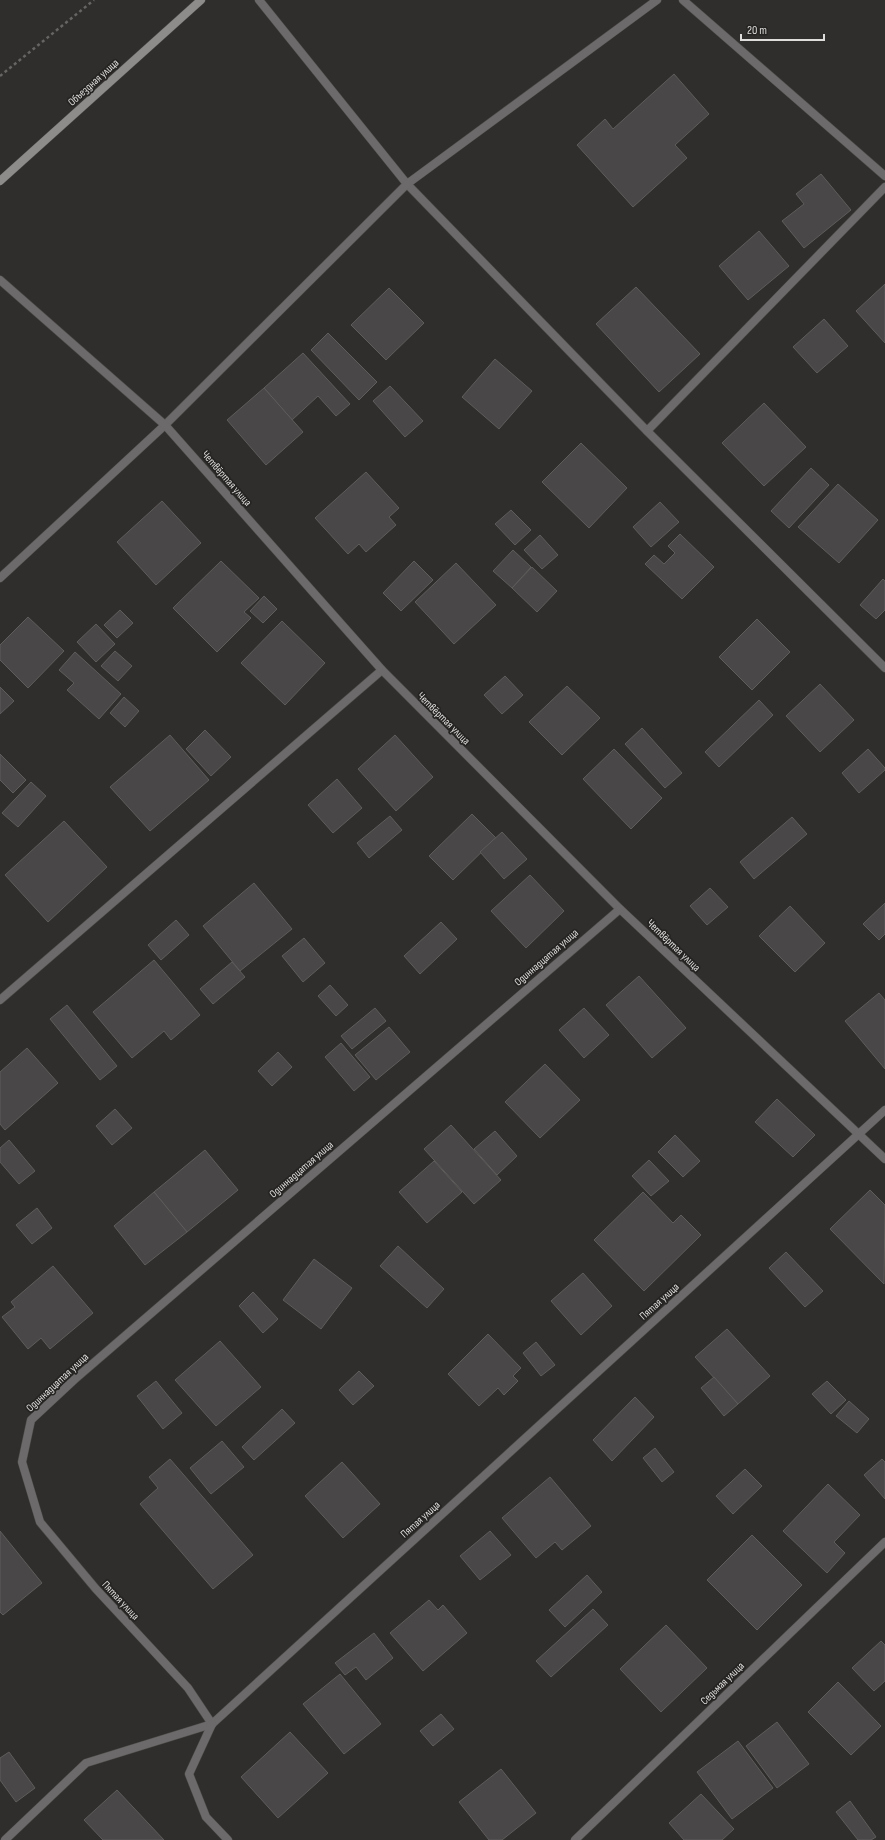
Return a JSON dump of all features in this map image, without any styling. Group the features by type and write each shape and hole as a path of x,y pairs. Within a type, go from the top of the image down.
{"main road":[{"name":"Объездная улица","path":"0,181 201,0"}],"street":[{"path":"259,0 407,184 647,431 885,668"},
{"path":"0,578 165,425 407,184 657,0"},
{"path":"683,0 885,176"},
{"path":"647,431 885,187"},
{"name":"Четвёртая улица","path":"0,280 165,425 382,670 620,909 885,1160"},
{"path":"0,1000 382,670"},
{"name":"Одиннадцатая улица","path":"22,1462 31,1420 75,1379 620,909"},
{"name":"Пятая улица","path":"22,1462 40,1522 96,1589 188,1688 212,1724 885,1110"},
{"name":"Седьмая улица","path":"575,1840 885,1542"},
{"path":"5,1840 86,1763 212,1724"},
{"path":"212,1724 189,1774 206,1816 228,1840"}],"path":[{"path":"0,76 94,0"}],"building":[{"path":"674,74 709,114 675,145 687,158 633,207 577,145 605,119 613,129"},
{"path":"821,174 851,210 804,248 782,221 804,204 796,194"},
{"path":"759,231 789,266 748,300 719,266"},
{"path":"885,284 885,343 856,311"},
{"path":"636,287 700,354 659,392 596,324"},
{"path":"389,288 424,323 386,360 351,325"},
{"path":"824,319 848,346 817,373 793,347"},
{"path":"328,333 377,382 359,400 311,350"},
{"path":"303,353 350,404 336,416 318,396 292,420 264,388"},
{"path":"495,359 532,391 499,429 462,397"},
{"path":"390,386 423,421 405,437 373,401"},
{"path":"264,388 303,432 266,465 227,420"},
{"path":"764,403 806,447 764,486 722,443"},
{"path":"581,443 627,488 589,528 542,482"},
{"path":"811,468 829,485 789,528 771,511"},
{"path":"366,472 399,508 389,517 396,525 366,552 359,544 348,554 315,518"},
{"path":"838,484 878,520 839,563 798,527"},
{"path":"162,501 201,543 156,585 117,542"},
{"path":"660,502 679,522 651,547 633,527"},
{"path":"511,510 531,530 515,545 495,524"},
{"path":"680,534 714,567 682,599 645,564 654,555 664,564 675,553 668,546"},
{"path":"540,535 558,555 542,569 524,550"},
{"path":"513,550 531,567 512,588 493,571"},
{"path":"221,561 259,598 244,612 251,618 217,652 173,608"},
{"path":"414,561 433,580 401,611 383,593"},
{"path":"456,563 496,605 454,644 415,602"},
{"path":"532,567 557,591 537,612 512,588"},
{"path":"883,579 885,581 885,610 876,619 860,605"},
{"path":"264,596 277,609 263,623 250,611"},
{"path":"120,610 133,623 117,638 104,625"},
{"path":"28,617 64,651 28,688 0,660 0,645"},
{"path":"757,619 790,652 752,690 719,657"},
{"path":"282,621 325,663 285,705 241,663"},
{"path":"96,624 115,644 96,662 77,642"},
{"path":"115,651 132,666 118,681 101,666"},
{"path":"75,652 121,694 99,719 67,690 74,683 59,670"},
{"path":"505,676 523,695 502,714 484,695"},
{"path":"820,684 854,720 820,752 786,716"},
{"path":"567,686 600,718 562,755 529,722"},
{"path":"0,687 14,701 0,714"},
{"path":"124,697 139,711 125,727 110,713"},
{"path":"759,700 773,715 719,767 705,752"},
{"path":"642,728 682,773 665,788 625,744"},
{"path":"205,730 231,757 211,776 186,749"},
{"path":"170,735 209,780 150,831 110,787"},
{"path":"395,735 433,777 396,811 358,769"},
{"path":"614,749 662,798 631,829 583,779"},
{"path":"868,749 885,768 885,770 859,793 842,773"},
{"path":"0,754 26,780 13,793 0,780"},
{"path":"337,779 362,808 333,833 308,805"},
{"path":"31,782 46,796 18,827 2,813"},
{"path":"472,814 496,838 453,880 429,856"},
{"path":"390,816 402,830 369,858 357,843"},
{"path":"792,817 807,834 754,879 740,862"},
{"path":"64,821 107,867 48,922 5,875"},
{"path":"502,832 527,859 504,879 480,852"},
{"path":"530,875 564,911 526,948 491,911"},
{"path":"254,883 292,929 240,971 203,926"},
{"path":"710,888 728,907 707,925 690,906"},
{"path":"885,903 885,934 879,940 863,924"},
{"path":"790,906 825,943 795,972 759,936"},
{"path":"176,920 189,935 161,960 148,945"},
{"path":"441,922 457,939 420,974 404,956"},
{"path":"304,938 325,963 303,982 282,956"},
{"path":"154,960 200,1015 171,1040 164,1031 132,1058 93,1012"},
{"path":"232,962 245,977 213,1004 200,989"},
{"path":"639,976 686,1028 652,1058 606,1005"},
{"path":"330,985 348,1005 336,1016 318,996"},
{"path":"879,993 885,1000 885,1069 845,1021"},
{"path":"67,1005 117,1066 100,1080 50,1019"},
{"path":"375,1008 386,1021 352,1049 341,1036"},
{"path":"584,1008 609,1035 584,1058 559,1030"},
{"path":"389,1027 410,1052 376,1080 355,1055"},
{"path":"341,1043 370,1077 354,1091 325,1057"},
{"path":"27,1048 58,1083 5,1130 0,1124 0,1072"},
{"path":"278,1052 292,1067 272,1086 258,1071"},
{"path":"545,1064 580,1100 540,1138 505,1102"},
{"path":"777,1099 815,1135 793,1157 755,1122"},
{"path":"115,1109 132,1128 112,1145 96,1126"},
{"path":"451,1125 501,1180 474,1204 424,1149"},
{"path":"495,1131 517,1156 497,1175 474,1149"},
{"path":"675,1135 700,1161 683,1177 658,1152"},
{"path":"9,1140 35,1171 19,1184 0,1162 0,1148"},
{"path":"205,1150 238,1190 187,1232 154,1192"},
{"path":"649,1160 669,1181 651,1196 632,1176"},
{"path":"434,1161 462,1192 427,1223 399,1192"},
{"path":"870,1190 885,1205 884,1284 830,1229"},
{"path":"154,1192 187,1232 145,1265 114,1226"},
{"path":"643,1192 673,1223 681,1215 701,1235 644,1291 594,1240"},
{"path":"37,1208 52,1228 32,1244 16,1225"},
{"path":"398,1246 444,1289 427,1308 380,1266"},
{"path":"786,1252 823,1291 805,1307 769,1268"},
{"path":"314,1259 352,1288 321,1329 283,1300"},
{"path":"53,1266 93,1313 50,1349 41,1338 28,1349 2,1317 15,1307 11,1302"},
{"path":"583,1273 612,1306 581,1335 551,1301"},
{"path":"253,1292 278,1319 263,1333 239,1306"},
{"path":"727,1329 770,1376 738,1404 695,1357"},
{"path":"488,1334 521,1368 513,1376 518,1381 504,1395 498,1388 479,1406 448,1374"},
{"path":"220,1341 261,1387 216,1426 175,1380"},
{"path":"536,1342 555,1365 541,1376 523,1353"},
{"path":"359,1371 374,1386 353,1405 339,1390"},
{"path":"714,1377 738,1404 724,1416 701,1388"},
{"path":"156,1381 182,1413 163,1429 137,1396"},
{"path":"827,1381 846,1400 831,1414 812,1394"},
{"path":"635,1397 654,1417 612,1461 593,1440"},
{"path":"849,1401 869,1419 857,1433 836,1416"},
{"path":"282,1409 295,1423 254,1460 242,1447"},
{"path":"222,1441 244,1467 211,1494 190,1468"},
{"path":"655,1448 674,1472 662,1482 643,1458"},
{"path":"170,1459 253,1555 213,1589 140,1504 158,1488 149,1477"},
{"path":"882,1459 885,1462 885,1499 864,1475"},
{"path":"342,1462 380,1504 343,1538 305,1496"},
{"path":"745,1469 762,1486 733,1514 716,1496"},
{"path":"550,1477 591,1526 562,1550 555,1542 536,1558 502,1518"},
{"path":"828,1484 860,1515 834,1542 845,1553 827,1573 783,1531"},
{"path":"0,1531 42,1583 3,1615 0,1612"},
{"path":"490,1531 511,1555 480,1580 460,1556"},
{"path":"752,1535 802,1585 757,1630 707,1580"},
{"path":"587,1575 602,1592 565,1627 549,1610"},
{"path":"429,1600 438,1610 443,1605 467,1633 423,1671 390,1633"},
{"path":"593,1609 608,1625 551,1677 536,1661"},
{"path":"666,1625 707,1668 661,1712 620,1669"},
{"path":"374,1633 393,1658 366,1680 356,1667 345,1675 335,1663"},
{"path":"881,1641 885,1645 885,1681 874,1691 852,1668"},
{"path":"340,1674 381,1724 344,1754 303,1704"},
{"path":"838,1682 881,1726 851,1755 808,1712"},
{"path":"441,1714 454,1729 433,1746 420,1731"},
{"path":"777,1722 809,1764 777,1788 746,1746"},
{"path":"290,1732 328,1773 278,1818 241,1777"},
{"path":"738,1741 773,1788 732,1819 697,1772"},
{"path":"9,1752 35,1788 16,1802 0,1780 0,1758"},
{"path":"501,1769 536,1813 502,1840 489,1840 459,1802"},
{"path":"117,1790 164,1840 103,1840 84,1820"},
{"path":"701,1794 734,1829 722,1840 684,1840 669,1823"},
{"path":"850,1801 876,1837 871,1840 858,1840 836,1812"}]}
